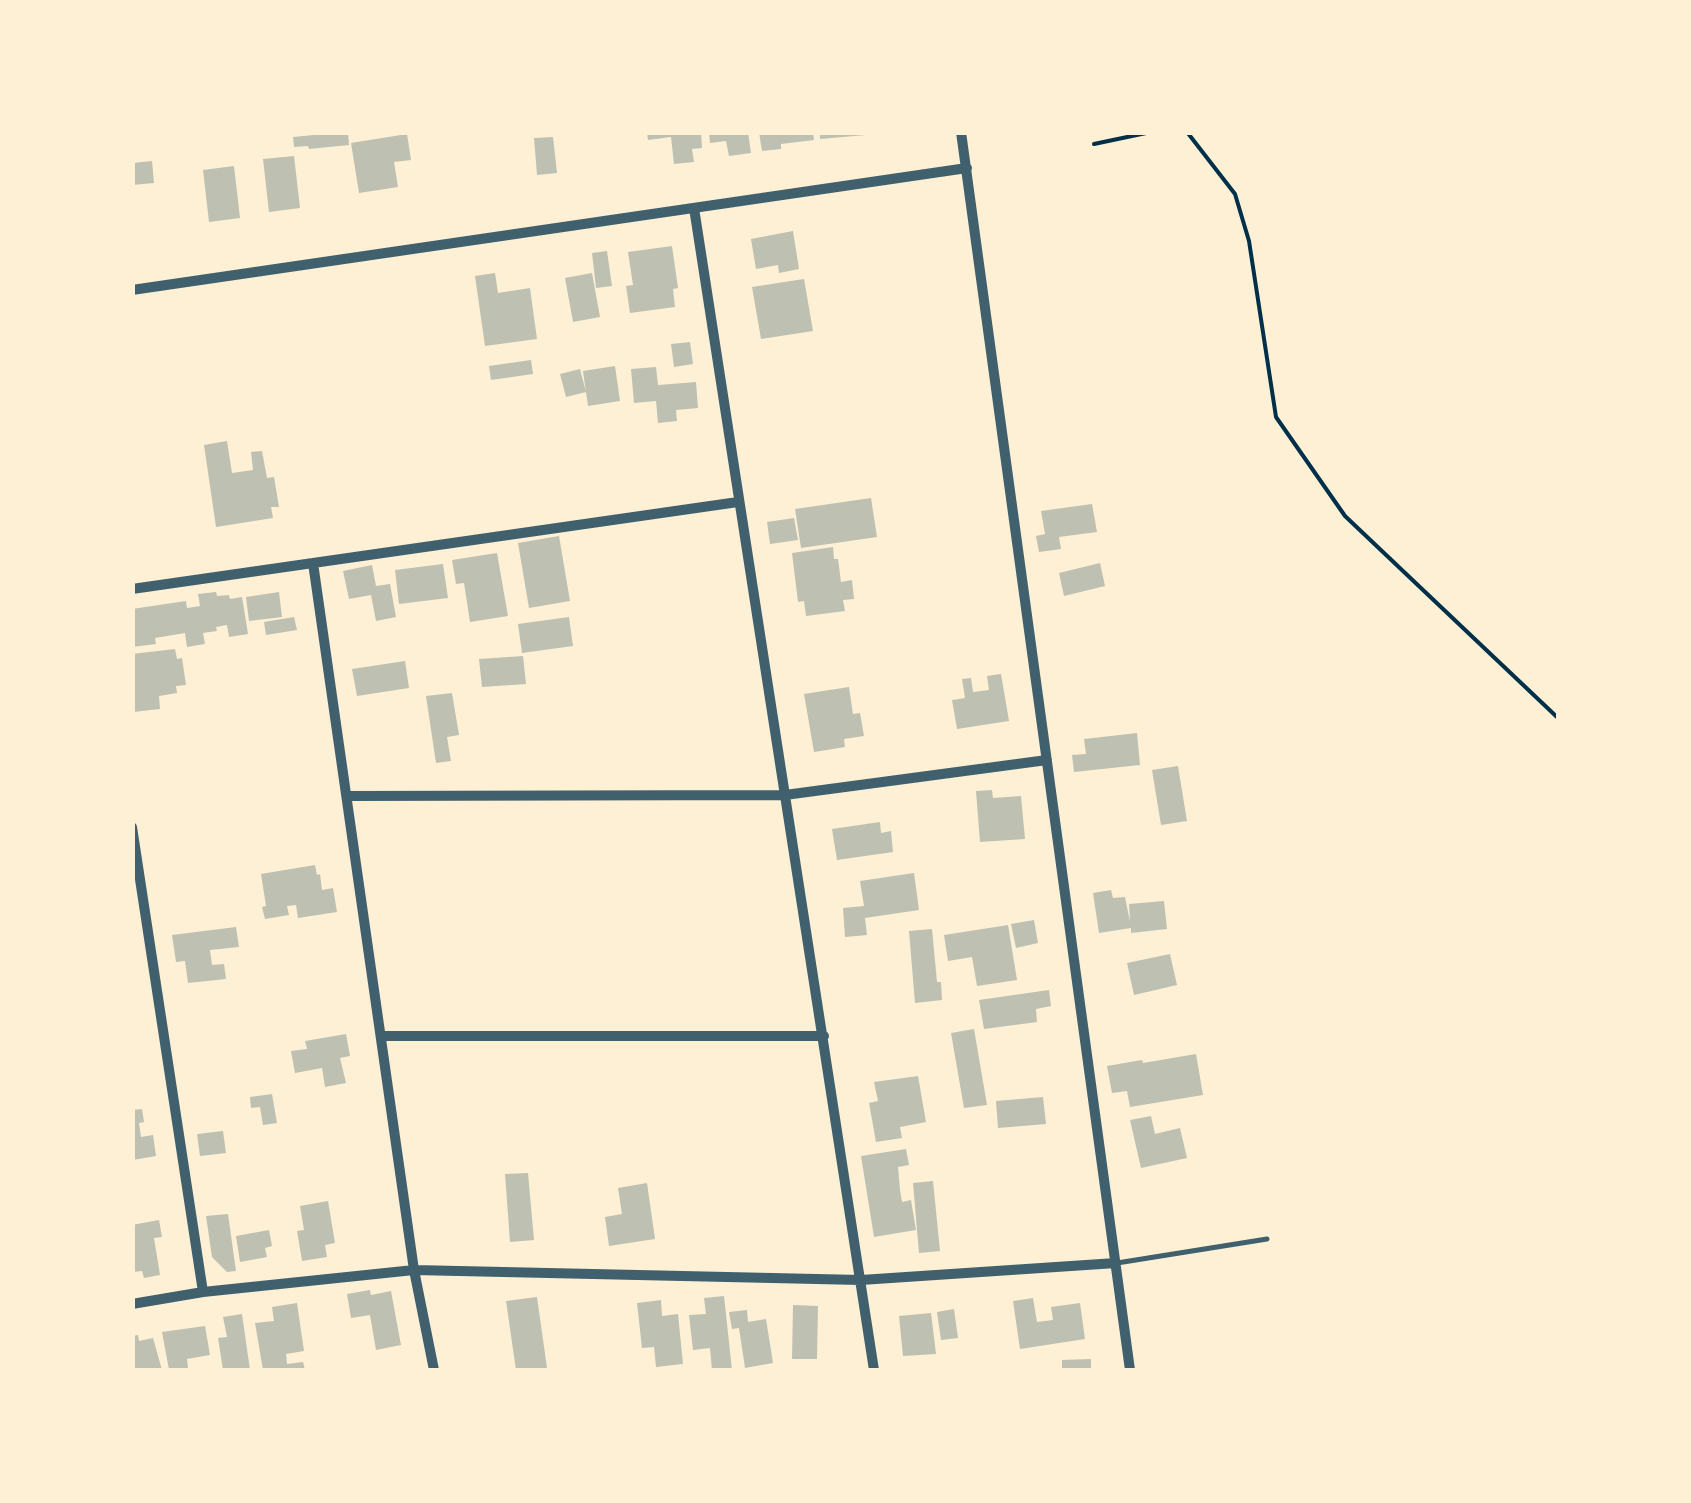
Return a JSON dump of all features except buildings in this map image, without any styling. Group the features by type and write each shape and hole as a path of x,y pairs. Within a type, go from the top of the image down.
{"street":[{"path":"962,132 1130,1370"},
{"path":"132,290 967,168"},
{"path":"694,208 874,1370"},
{"path":"132,589 738,502"},
{"path":"313,563 414,1270 434,1370"},
{"path":"347,796 786,795 1047,760"},
{"path":"132,827 203,1292"},
{"path":"381,1036 824,1036"},
{"path":"132,1304 203,1292 414,1270 861,1280 1116,1264"}],"lane":[{"path":"1116,1264 1267,1238"}],"path":[{"path":"1094,144 1151,132"},
{"path":"1187,132 1235,194 1249,241 1276,417 1346,516 1558,718"}]}
